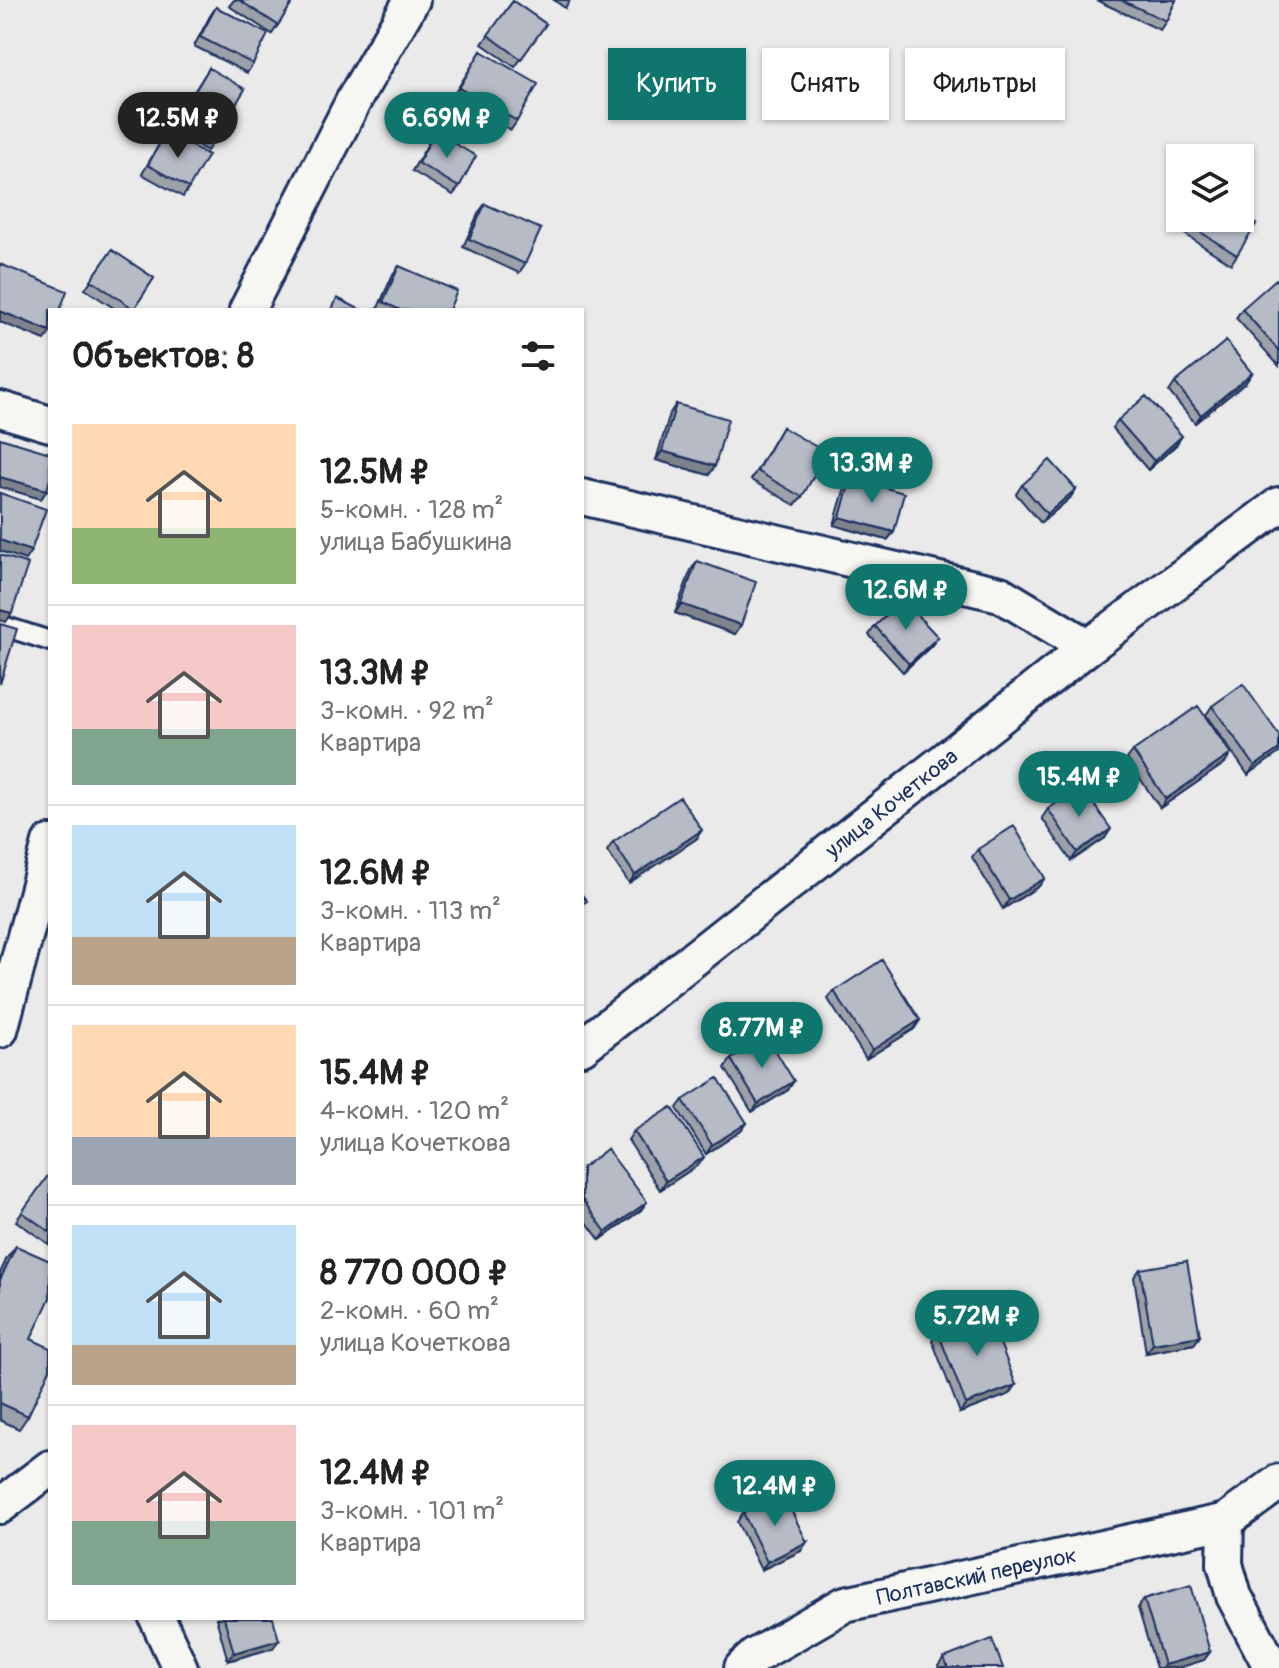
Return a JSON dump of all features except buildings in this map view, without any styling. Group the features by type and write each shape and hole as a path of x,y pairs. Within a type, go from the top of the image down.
{"street":[{"path":"248,308 356,96 412,0"},
{"path":"0,409 48,423"},
{"path":"584,497 1000,594 1088,647"},
{"name":"улица Кочеткова","path":"584,1045 1088,647 1279,505"},
{"path":"0,1030 48,850"},
{"path":"0,1506 48,1470"},
{"path":"1272,1668 1234,1596 1225,1564 1226,1521 1279,1482"},
{"name":"Полтавский переулок","path":"742,1668 755,1656 845,1604 1226,1521"},
{"path":"158,1620 180,1668"}],"lane":[{"path":"0,625 48,640"}]}
